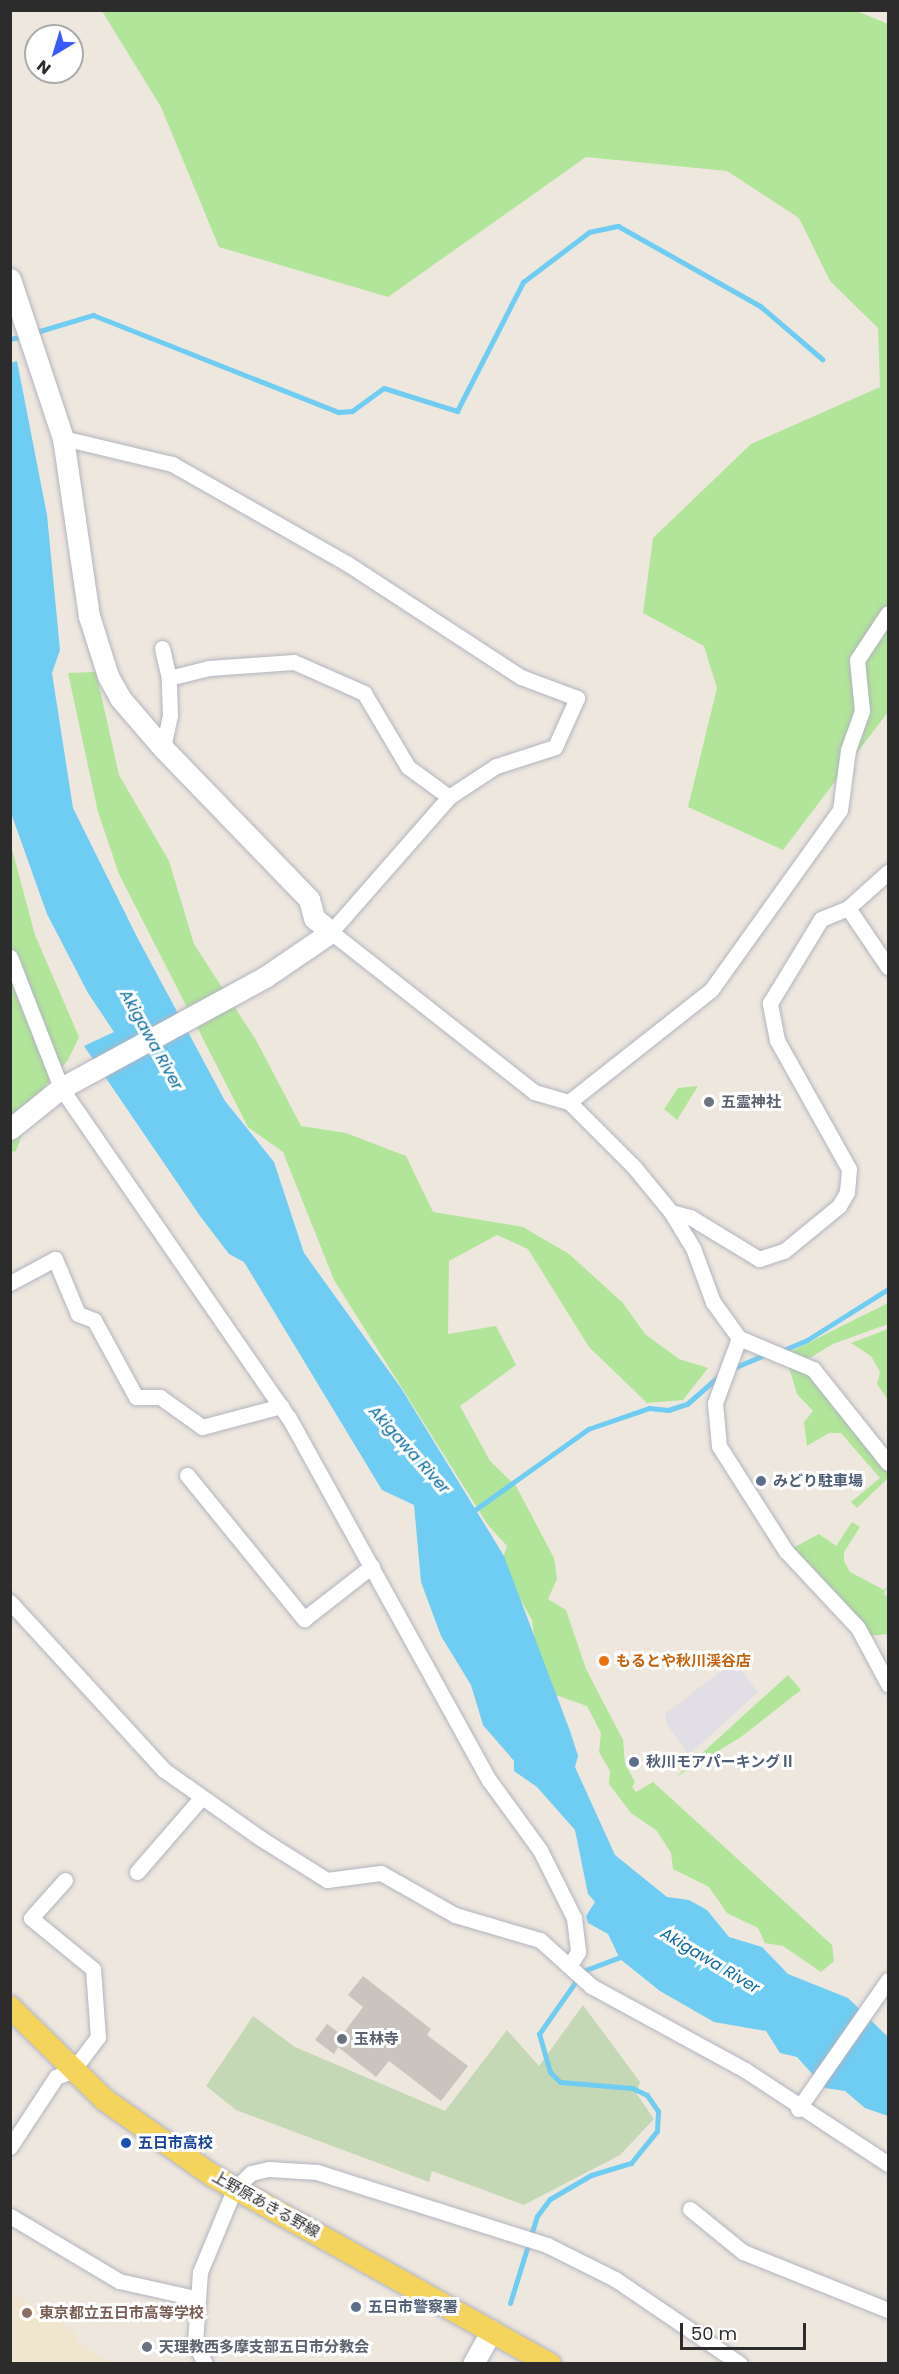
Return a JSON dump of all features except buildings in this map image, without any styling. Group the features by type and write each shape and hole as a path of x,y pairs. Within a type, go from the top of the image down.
{"main road":[{"name":"上野原あきる野線","path":"10,2007 105,2100 234,2190 550,2364"}],"street":[{"path":"10,279 63,438 97,649 120,698 163,748 309,898 314,918 331,932 228,998 65,1086 10,1129"},
{"path":"63,438 172,464 348,564 521,677 577,698 555,747 496,766 449,797 331,932 534,1092 569,1102 634,1167 671,1212 693,1248 713,1302 739,1338 813,1369 888,1463"},
{"path":"569,1102 711,990 840,810 843,768 862,711 857,660 888,613"},
{"path":"162,648 169,678 170,715 163,748"},
{"path":"169,678 209,668 294,662 364,693 408,767 449,797"},
{"path":"671,1212 690,1217 759,1258 784,1251 839,1206 847,1192 849,1169 777,1040 770,1003 821,919 848,908 888,872"},
{"path":"848,908 888,967"},
{"path":"10,957 65,1086 281,1406 489,1780 560,1887 578,1937 578,1952 570,1967"},
{"path":"10,1283 55,1259 78,1314 94,1320 136,1397 160,1397 202,1427 281,1406"},
{"path":"739,1338 715,1403 719,1446 786,1551 853,1621 888,1684"},
{"path":"186,1475 304,1619 372,1566"},
{"path":"10,1602 164,1770 201,1798 327,1880 381,1873 455,1915 540,1940 584,1982 745,2070 888,2164"},
{"path":"137,1872 201,1798"},
{"path":"10,2147 56,2077 73,2070 98,2037 93,1969 31,1918 65,1880"},
{"path":"801,2105 885,1985"},
{"path":"205,2364 195,2343 195,2298 200,2272 234,2190 258,2170 317,2172 545,2245 615,2279 740,2364"},
{"path":"690,2208 743,2252 888,2310"},
{"path":"10,2216 119,2281 195,2298"},
{"path":"474,2364 491,2331"}],"shaded area":[{"path":"734,1661 758,1692 689,1755 667,1725 665,1714"},
{"name":"東京都立五日市高等学校","path":"11,2293 77,2333 76,2341 110,2363 11,2363"}],"green space":[{"path":"854,10 888,24 888,712 783,850 688,807 717,688 704,646 643,613 653,538 751,444 880,387 878,328 830,281 799,218 727,171 586,157 388,297 219,247 161,107 102,11"},
{"path":"96,672 119,775 169,861 194,944 256,1040 301,1126 346,1133 406,1156 433,1212 523,1227 569,1254 623,1303 645,1334 679,1359 708,1368 683,1400 647,1403 589,1347 528,1249 497,1235 449,1261 448,1334 496,1326 516,1365 460,1406 490,1461 516,1486 554,1558 557,1579 548,1599 566,1610 586,1669 623,1740 625,1764 635,1782 632,1787 636,1792 653,1782 832,1945 834,1961 821,1972 783,1946 765,1943 758,1928 727,1913 709,1887 673,1869 671,1853 657,1831 631,1813 609,1784 610,1771 599,1752 601,1733 587,1706 553,1694 536,1652 532,1620 501,1564 507,1546 488,1525 334,1280 283,1152 248,1127 119,874 98,812 68,673"},
{"path":"10,842 35,935 79,1037 68,1060 36,1096 16,1151 11,1152"},
{"path":"698,1086 677,1120 664,1109 678,1088"},
{"path":"888,1303 888,1324 833,1344 808,1359 790,1352"},
{"path":"888,1329 888,1400 877,1384 880,1372 871,1356 851,1343"},
{"path":"789,1367 809,1375 888,1472 888,1478 857,1508 851,1502 880,1478 841,1433 829,1433 807,1446 804,1422 813,1411 797,1394"},
{"path":"852,1522 860,1527 844,1552 844,1561 850,1572 884,1590 888,1585 884,1594 888,1597 888,1634 867,1636 791,1549 819,1534 836,1546"},
{"path":"788,1675 801,1690 741,1737 676,1777"},
{"path":"583,2005 640,2082 636,2093 654,2119 620,2155 524,2205 432,2171 429,2182 236,2110 206,2086 253,2016 295,2047 445,2111 507,2030 539,2066"}],"water":[{"name":"Akigawa River","path":"17,361 47,515 60,650 52,673 73,808 137,937 225,1101 274,1162 304,1253 401,1388 504,1556 570,1731 578,1756 575,1767 615,1855 667,1897 689,1900 707,1910 729,1937 762,1947 788,1974 848,1998 888,2037 888,2116 865,2108 845,2091 825,2088 797,2057 780,2053 766,2031 714,2022 660,1991 620,1959 608,1934 588,1923 586,1916 595,1902 588,1894 575,1830 537,1787 514,1771 514,1761 483,1725 471,1685 441,1636 421,1582 414,1505 382,1490 244,1262 229,1254 200,1216 84,1046 114,1032 88,993 47,914 11,813 10,363"}],"waterway":[{"path":"33,333 93,315 338,412 352,411 384,388 457,411 523,282 589,232 618,226 760,306 822,359"},
{"path":"10,339 24,336"},
{"path":"779,1352 807,1340 888,1289"},
{"path":"731,1369 767,1354"},
{"path":"469,1514 588,1429 649,1408 668,1410 687,1404 720,1375"},
{"path":"510,2303 537,2216 550,2199 591,2175 631,2163 657,2131 658,2111 647,2095 632,2088 560,2082 550,2072 539,2034 583,1971 623,1956"}],"place":[{"name":"五霊神社","path":"709,1102"},
{"name":"みどり駐車場","path":"761,1481"},
{"name":"もるとや秋川渓谷店","path":"604,1661"},
{"name":"秋川モアパーキングⅡ","path":"634,1762"},
{"name":"玉林寺","path":"342,2039"},
{"name":"五日市高校","path":"126,2143"},
{"name":"五日市警察署","path":"356,2307"},
{"name":"東京都立五日市高等学校","path":"27,2313"},
{"name":"天理教西多摩支部五日市分教会","path":"147,2347"}]}
